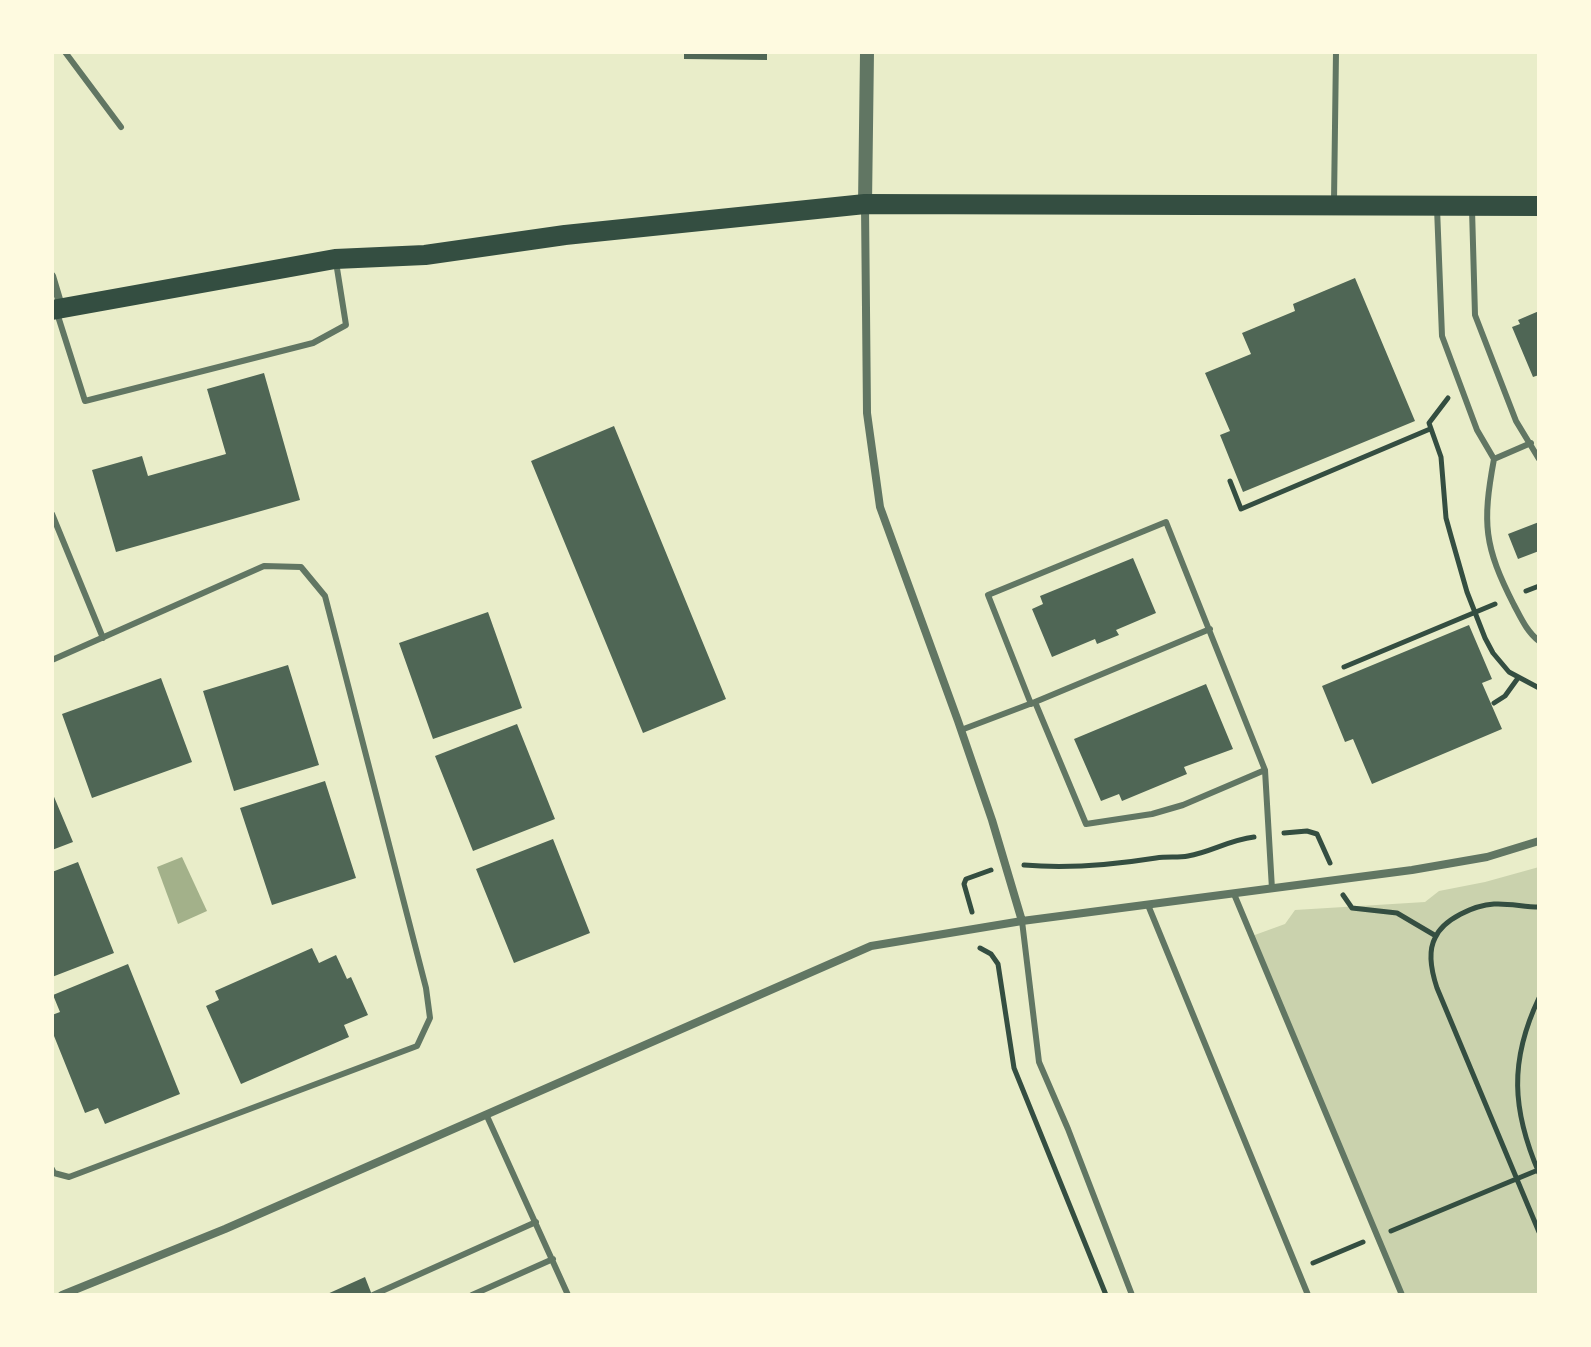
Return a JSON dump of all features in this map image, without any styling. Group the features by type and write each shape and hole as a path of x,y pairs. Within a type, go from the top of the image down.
{"main road":[{"path":"56,308 335,259 425,255 565,235 865,204 1539,206"}],"street":[{"path":"867,52 867,413 880,507 961,730 1022,921"},
{"path":"52,276 56,308"},
{"path":"62,1295 225,1229 871,946 1022,921 1337,881 1487,857 1539,841"}],"lane":[{"path":"65,52 121,127"},
{"path":"1333,204 1336,52"},
{"path":"1437,204 1442,336 1477,430 1494,459 1486,500 1487,535 1494,562 1510,598 1523,622 1539,641"},
{"path":"1472,205 1475,315 1516,421 1539,459"},
{"path":"56,308 85,401 313,343 346,325 335,259"},
{"path":"1494,459 1531,443"},
{"path":"52,514 103,638"},
{"path":"1265,770 1183,805 1152,814 1086,824 988,595 1166,522 1265,770 1272,889"},
{"path":"52,660 264,566 301,567 325,596 426,988 430,1018 417,1046 69,1177 54,1173 52,1169"},
{"path":"961,730 1210,629"},
{"path":"1234,894 1402,1295"},
{"path":"1148,905 1308,1295"},
{"path":"1022,921 1039,1062 1132,1295"},
{"path":"486,1114 568,1295"},
{"path":"373,1295 536,1222"},
{"path":"472,1295 553,1259"}],"path":[{"path":"1459,385 1429,423 1441,457 1446,518 1475,612 1493,653 1509,672 1539,688"},
{"path":"1230,481 1241,509 1430,429"},
{"path":"1344,667 1539,586"},
{"path":"1494,703 1505,696 1518,678"},
{"path":"1106,1295 1014,1068 998,964 991,954 979,948 964,884 966,879 1005,866 1109,866 1159,857 1186,857 1227,841 1307,831 1317,834 1348,906 1397,913 1436,936"},
{"path":"1539,907 1491,904 1460,915 1436,936 1431,960 1437,988 1539,1232"},
{"path":"1297,1269 1538,1172 1521,1129 1518,1074 1520,1051 1539,998"}],"shaded area":[{"path":"182,857 207,911 178,924 157,867"},
{"path":"1539,867 1539,1295 1402,1295 1252,936 1285,924 1295,910 1425,902 1439,891"}],"building":[{"path":"684,52 767,52 767,60 684,59"},
{"path":"1355,278 1415,421 1243,492 1220,435 1230,431 1205,373 1251,354 1242,333 1295,311 1293,304"},
{"path":"1539,311 1539,375 1533,377 1512,327 1520,324 1518,320"},
{"path":"264,373 300,500 116,552 92,470 142,456 148,476 226,454 207,389"},
{"path":"614,426 726,699 643,733 531,461"},
{"path":"1539,522 1539,551 1518,559 1508,534"},
{"path":"1133,558 1156,613 1116,630 1119,635 1097,644 1095,639 1052,657 1032,609 1043,604 1040,596"},
{"path":"488,612 522,708 433,739 399,643"},
{"path":"1469,625 1492,679 1482,683 1502,729 1372,784 1353,739 1345,742 1322,686"},
{"path":"288,665 319,765 234,791 203,691"},
{"path":"161,678 192,762 92,798 62,714"},
{"path":"1206,684 1233,749 1184,767 1187,774 1122,801 1119,794 1101,801 1074,739"},
{"path":"517,724 555,819 473,851 435,756"},
{"path":"325,781 356,878 272,905 240,808"},
{"path":"52,792 73,842 52,850"},
{"path":"553,839 590,933 514,963 476,869"},
{"path":"78,862 114,953 52,977 52,872"},
{"path":"312,948 319,963 336,955 347,979 351,977 368,1015 344,1025 349,1037 241,1084 206,1006 219,1000 215,991"},
{"path":"128,964 180,1094 105,1124 98,1108 85,1113 52,1031 52,1015 60,1012 53,995"},
{"path":"365,1277 372,1295 325,1295"}]}
